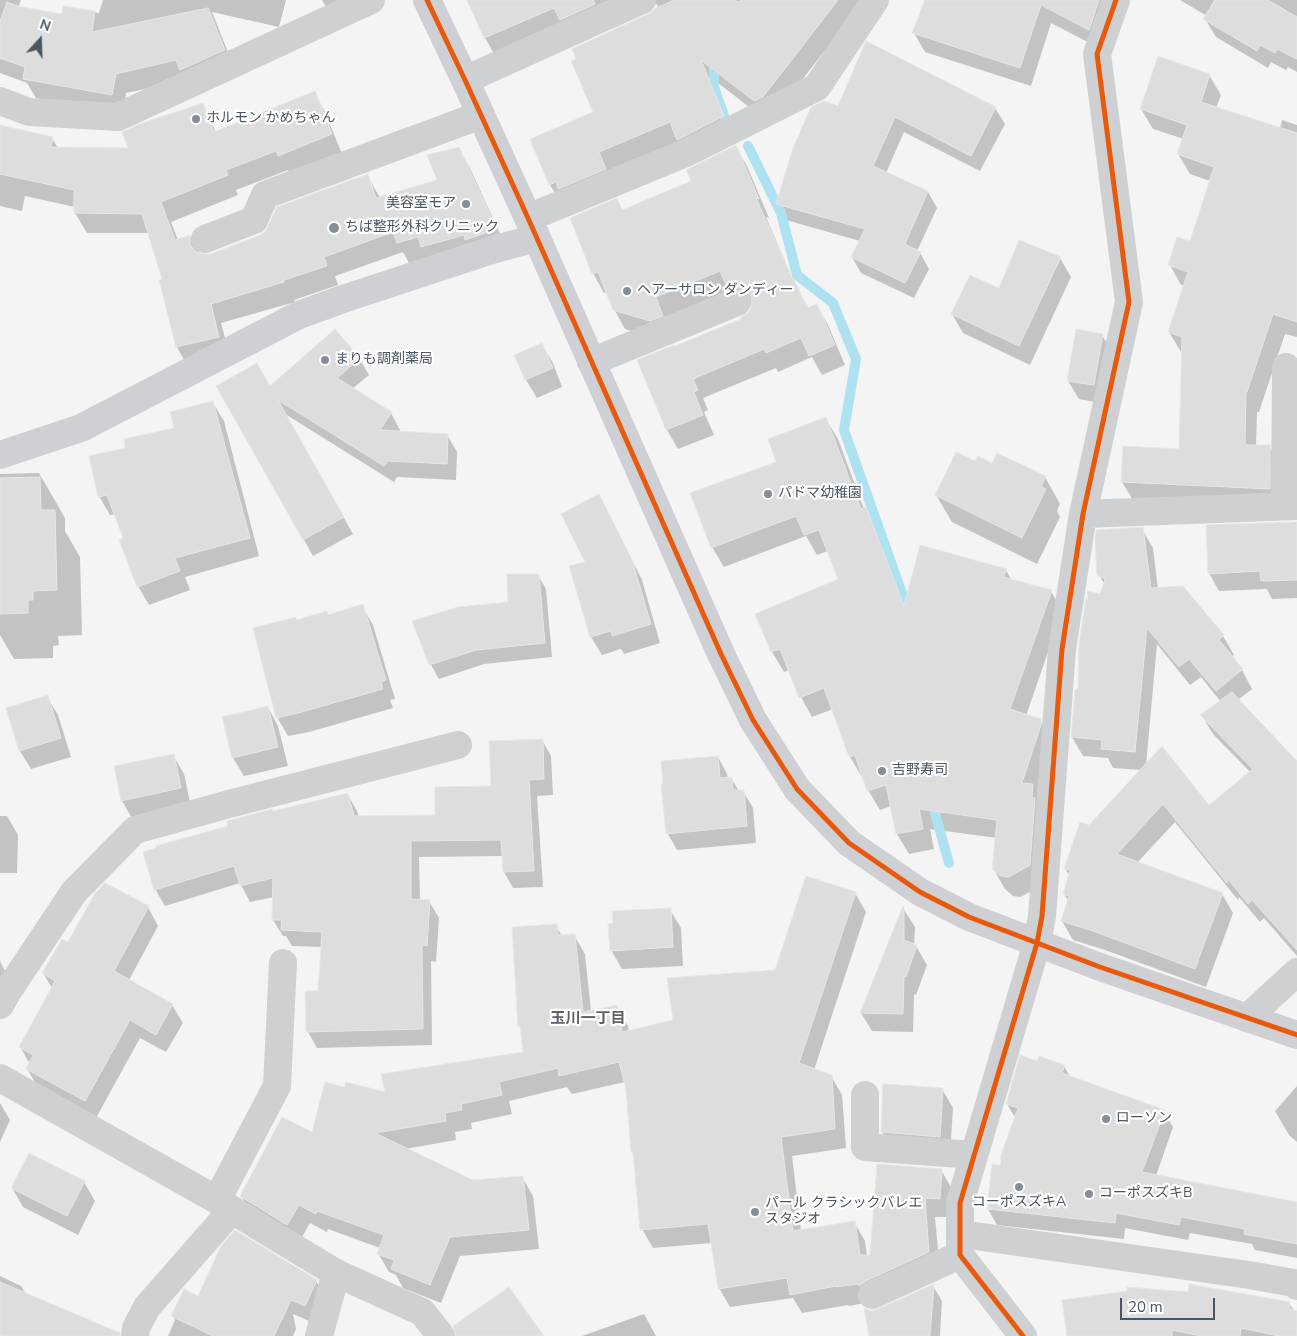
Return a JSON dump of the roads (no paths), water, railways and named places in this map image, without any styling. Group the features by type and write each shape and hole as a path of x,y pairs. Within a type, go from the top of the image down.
{"street":[{"path":"0,101 29,112 118,117 371,0"},
{"path":"426,0 465,80 532,228 721,654 753,720 797,789 849,843 920,892 969,917 1297,1036"},
{"path":"465,80 642,0"},
{"path":"0,455 81,428 299,315 474,256 817,87 875,0"},
{"path":"1023,1336 961,1245 960,1203 1037,943 1042,916 1062,649 1084,514 1129,302 1097,54 1116,0"},
{"path":"205,239 254,220 265,195 481,115"},
{"path":"591,362 738,302"},
{"path":"1084,514 1291,506 1286,367"},
{"path":"0,1005 74,892 135,830 458,745"},
{"path":"135,1336 136,1328 147,1307 224,1205 277,1086 282,963"},
{"path":"1247,1018 1297,972"},
{"path":"0,1078 224,1205 336,1273 422,1312 441,1336"},
{"path":"865,1095 865,1147 974,1155"},
{"path":"872,1295 961,1245 1249,1275 1294,1283 1297,1286"},
{"path":"319,1336 336,1273"}],"waterway":[{"path":"714,58 714,87 724,116"},
{"path":"748,146 781,213 797,275 833,303 856,359 844,430 909,613"},
{"path":"931,799 949,863"}],"place":[{"name":"ホルモン かめちゃん","path":"196,119"},
{"name":"美容室モア","path":"466,204"},
{"name":"ちば整形外科クリニック","path":"334,228"},
{"name":"ヘアーサロン ダンディー","path":"627,291"},
{"name":"まりも調剤薬局","path":"325,360"},
{"name":"パドマ幼稚園","path":"768,494"},
{"name":"吉野寿司","path":"882,771"},
{"name":"ローソン","path":"1106,1119"},
{"name":"コーポスズキA","path":"1019,1187"},
{"name":"コーポスズキB","path":"1089,1194"},
{"name":"パール クラシックバレエ スタジオ","path":"755,1212"}],"district":[{"name":"玉川一丁目","path":"588,1019"}]}
